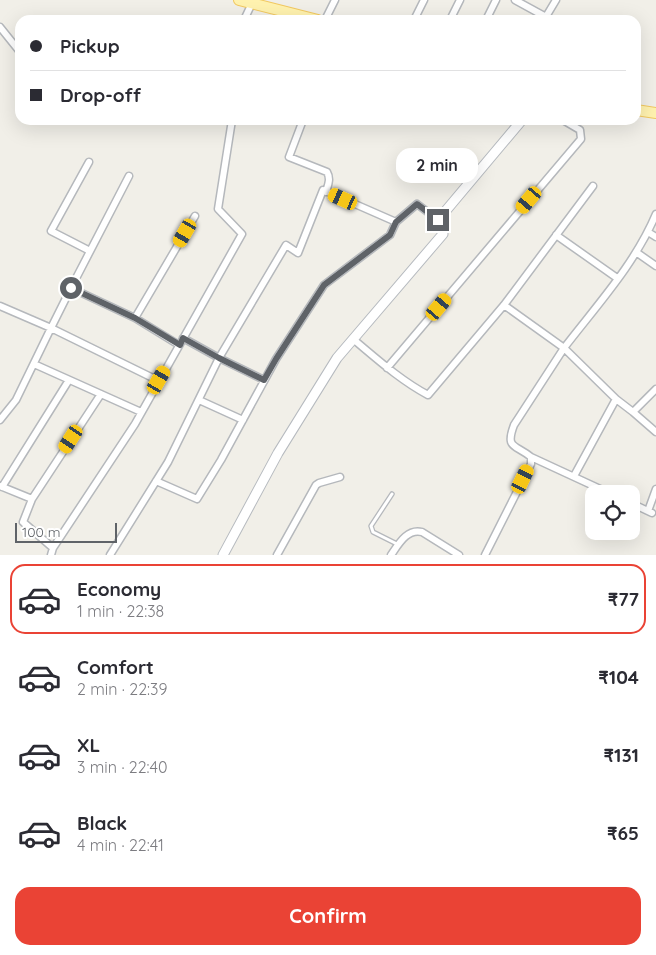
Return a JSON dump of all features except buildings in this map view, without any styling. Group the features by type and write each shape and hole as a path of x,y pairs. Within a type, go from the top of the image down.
{"main road":[{"path":"239,0 300,15"},
{"path":"641,111 656,113"}],"street":[{"path":"328,15 335,0"},
{"path":"416,15 424,0"},
{"path":"452,15 460,0"},
{"path":"488,15 496,0"},
{"path":"515,0 540,15"},
{"path":"547,15 556,0"},
{"path":"246,15 252,2"},
{"path":"0,27 15,46"},
{"path":"50,555 52,548 141,412 242,234 218,209 231,125"},
{"path":"301,125 289,158 327,172 329,184 326,192"},
{"path":"438,220 518,125"},
{"path":"387,368 580,139 580,130 572,125"},
{"path":"89,162 51,231 90,251"},
{"path":"0,420 16,400 129,176"},
{"path":"353,339 387,368 428,395 504,304 594,186"},
{"path":"110,555 168,462 219,358 286,245 298,253 323,190 396,222"},
{"path":"156,481 197,500 276,359 324,285 390,235 396,222 417,204 438,220 443,234 337,358 278,453 223,555"},
{"path":"592,485 531,457 513,445 510,436 514,425 564,348 636,252 656,214"},
{"path":"135,318 195,216"},
{"path":"648,232 656,237"},
{"path":"556,235 617,278"},
{"path":"636,252 656,266"},
{"path":"71,288 264,380"},
{"path":"504,304 564,348 616,399 656,432"},
{"path":"0,306 51,328 159,380"},
{"path":"34,364 141,412"},
{"path":"32,499 1,487 69,380"},
{"path":"633,412 656,389"},
{"path":"52,548 23,522 32,499 101,394"},
{"path":"574,476 616,399"},
{"path":"199,400 242,420"},
{"path":"485,555 530,464 531,457"},
{"path":"277,555 316,485 340,477"},
{"path":"640,507 650,512 656,489"},
{"path":"390,555 409,533 416,531 422,532 459,555"}],"lane":[{"path":"392,494 371,526 373,532 398,545"}],"route":[{"path":"71,288 135,318 180,345 183,338 264,380 324,285 390,235 396,222 417,204 438,220"}]}
